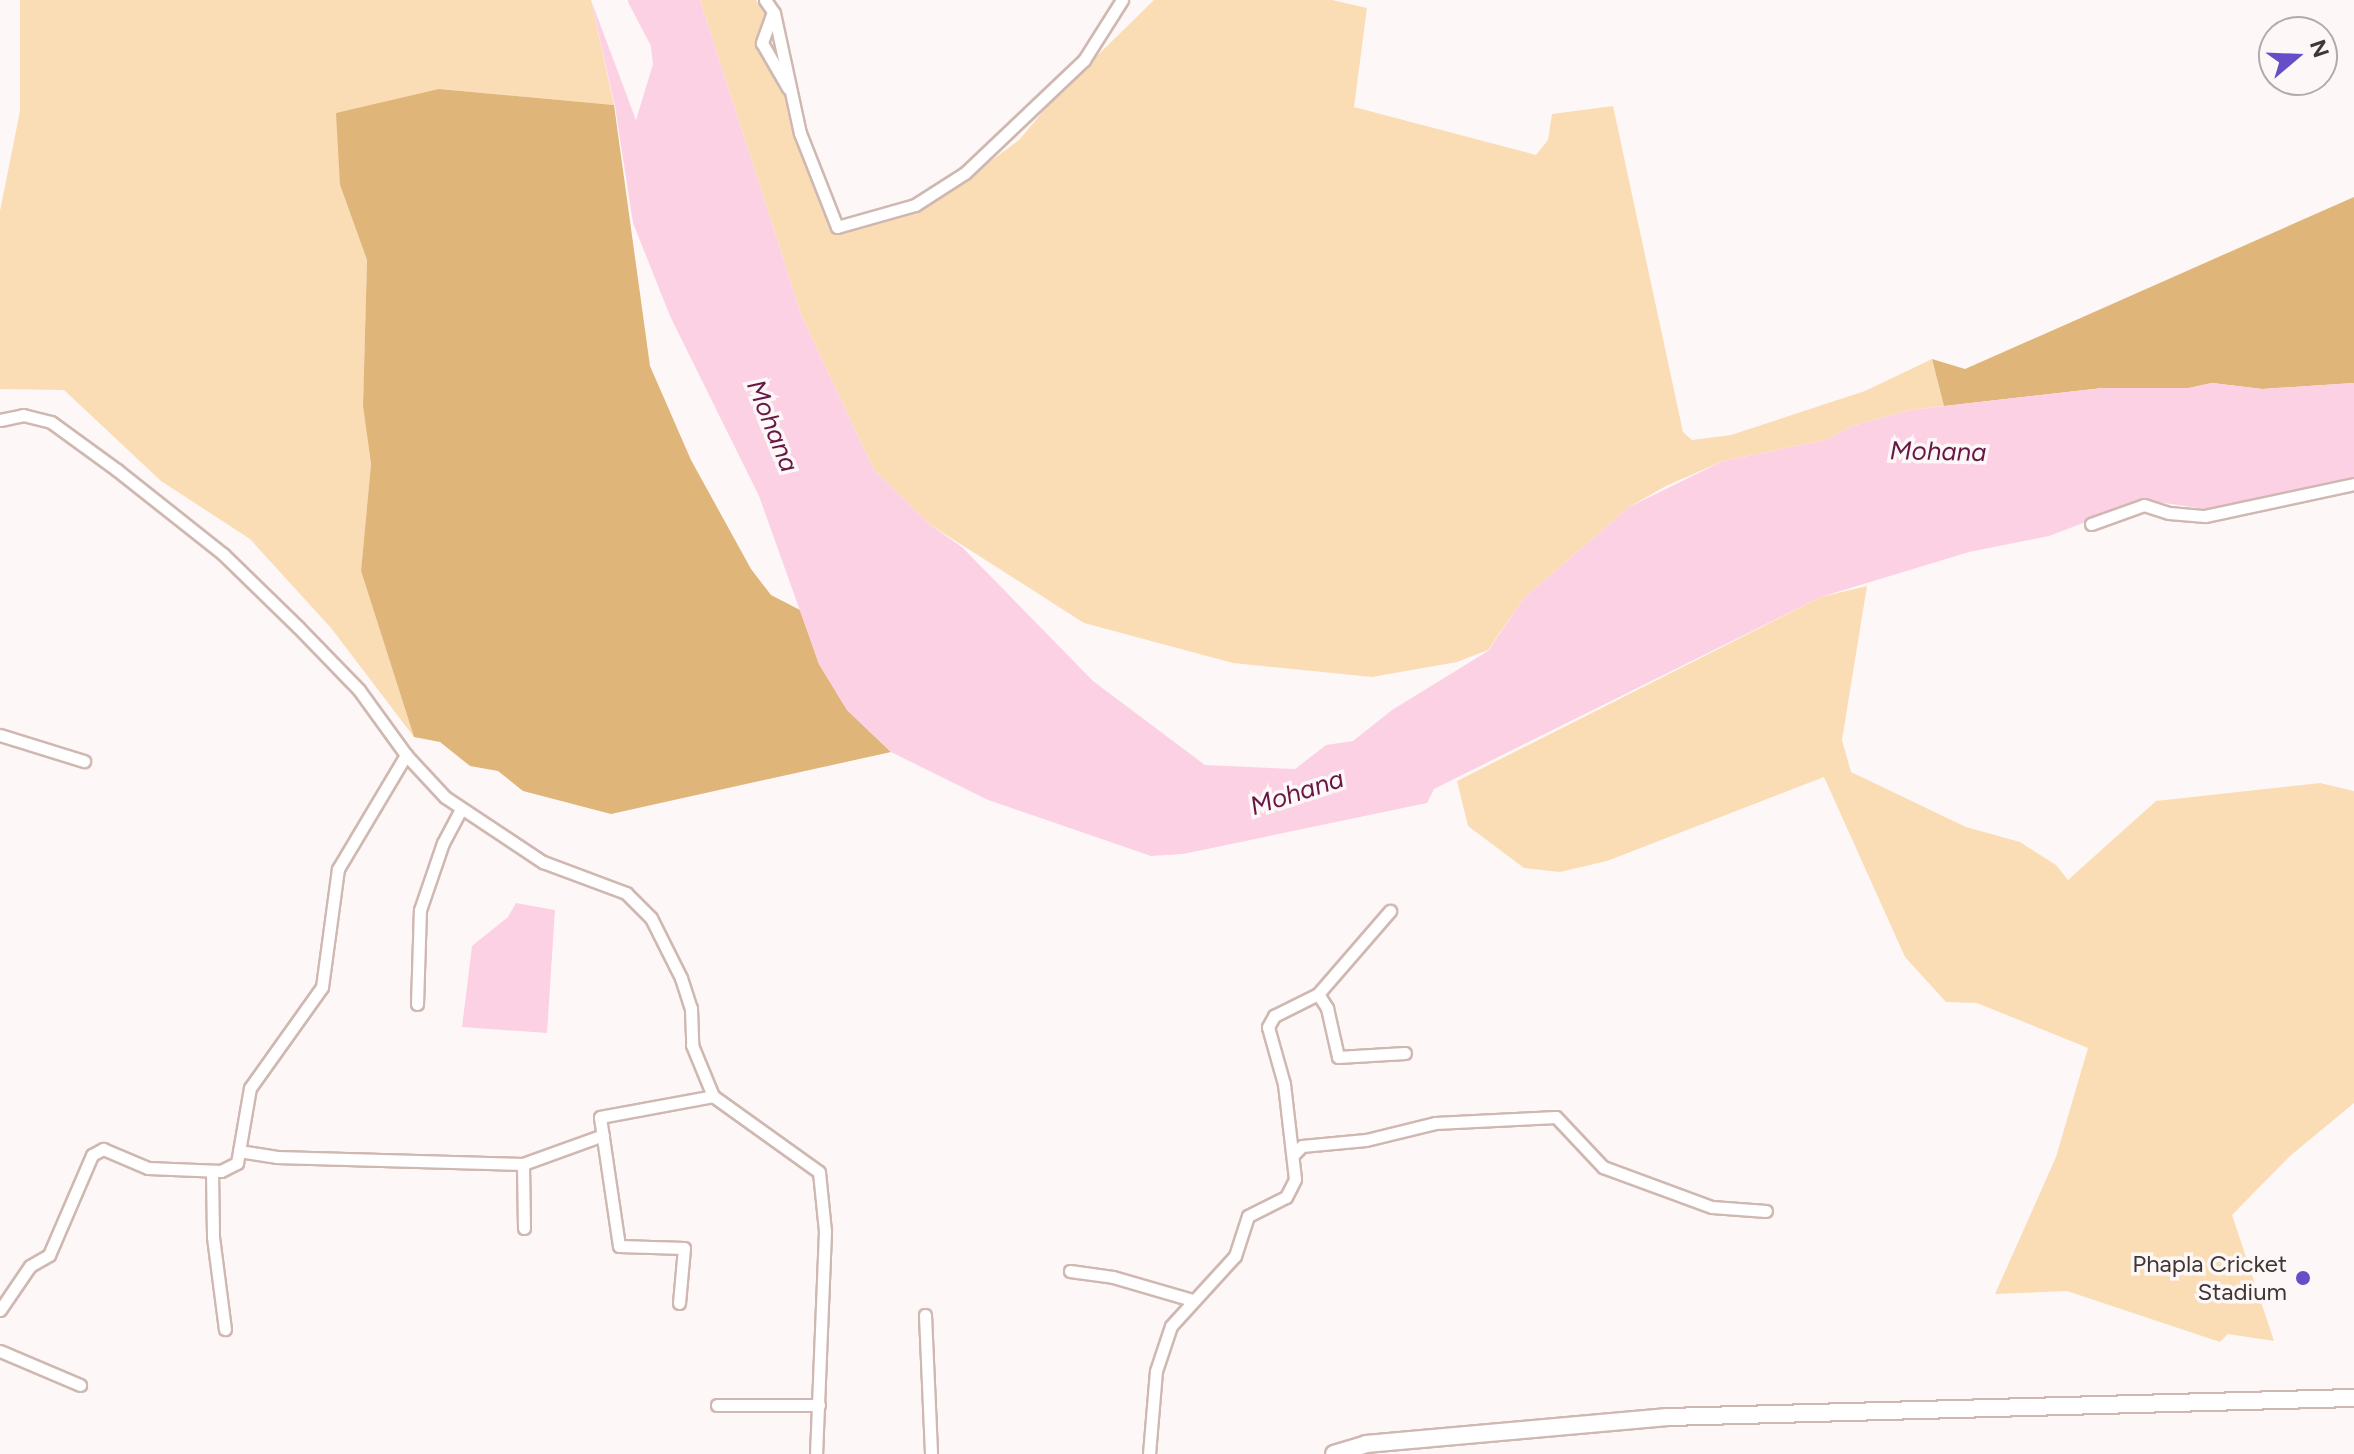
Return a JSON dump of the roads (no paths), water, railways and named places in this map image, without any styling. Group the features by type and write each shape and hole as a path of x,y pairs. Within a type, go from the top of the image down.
{"main road":[{"path":"1334,1454 1366,1444 1668,1417 2354,1398"}],"street":[{"path":"765,0 773,12 789,89 837,227 915,205 965,173 1084,60 1122,0"},
{"path":"773,12 762,43 789,89"},
{"path":"0,420 23,415 51,422 223,554 359,690 406,755 461,809 543,862 626,893 651,918 681,978 691,1008 692,1045 713,1096 819,1172 825,1231 816,1454"},
{"path":"2091,524 2144,505 2169,513 2205,516 2354,484"},
{"path":"0,735 84,761"},
{"path":"0,1310 30,1266 49,1255 92,1155 103,1149 148,1168 212,1171 237,1163 250,1088 322,987 338,869 406,755"},
{"path":"417,1004 420,910 443,843 461,809"},
{"path":"1149,1454 1156,1371 1171,1326 1235,1256 1248,1216 1286,1197 1295,1179 1284,1084 1268,1027 1274,1016 1318,994 1390,911"},
{"path":"1318,994 1327,1008 1338,1057 1405,1053"},
{"path":"679,1303 684,1248 619,1246 600,1117 713,1096"},
{"path":"1294,1154 1302,1146 1366,1140 1435,1123 1556,1117 1603,1167 1712,1207 1766,1211"},
{"path":"239,1151 276,1157 523,1164 603,1135"},
{"path":"523,1164 524,1228"},
{"path":"212,1171 213,1237 225,1329"},
{"path":"1070,1271 1113,1277 1192,1300"},
{"path":"925,1315 931,1454"},
{"path":"0,1351 80,1385"},
{"path":"717,1405 819,1405"}],"water":[{"path":"591,0 636,120 653,64 645,0 700,0 802,317 874,470 929,524 962,547 1093,681 1205,765 1295,769 1326,745 1353,741 1392,710 1488,651 1524,598 1629,507 1723,461 1826,440 1852,426 1910,410 2103,388 2189,388 2212,383 2262,389 2354,383 2354,479 2218,511 2144,500 2049,536 1969,552 1821,597 1434,789 1427,803 1183,854 1151,856 988,800 891,752 847,710 819,664 759,496 670,316 633,223 615,107"},
{"path":"516,903 555,910 547,1033 462,1027 472,946 508,917"}],"waterway":[{"name":"Mohana","path":"637,0 658,40"}],"place":[{"name":"Phapla Cricket Stadium","path":"2303,1278"}]}
